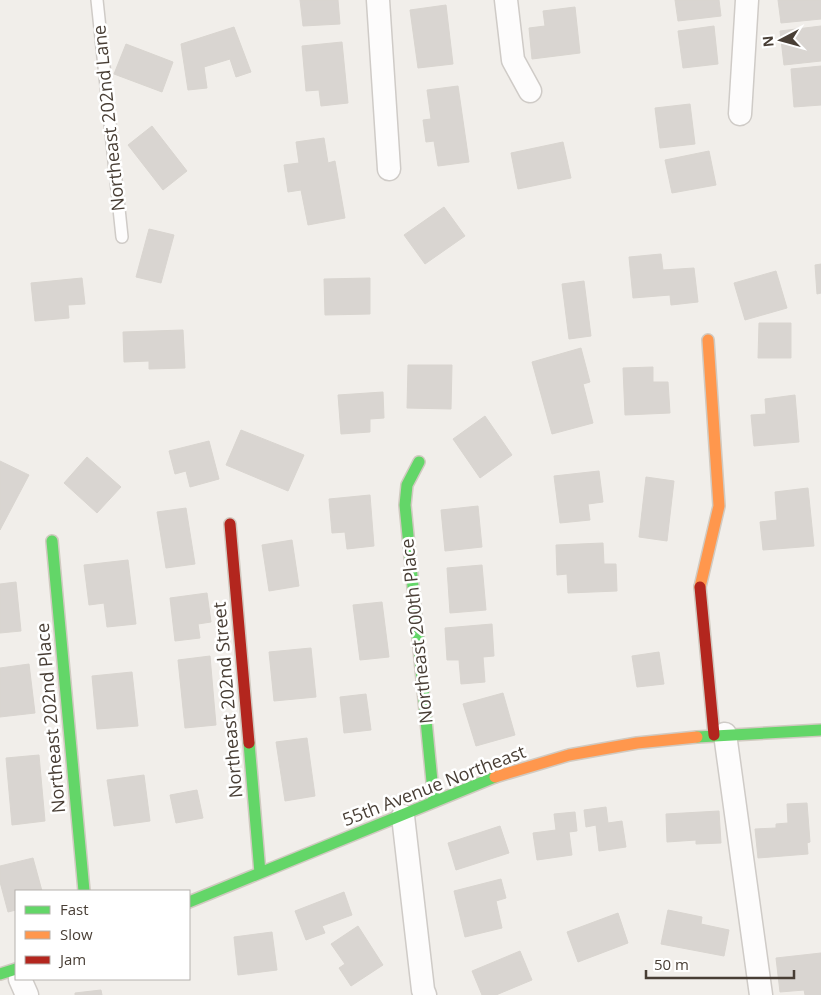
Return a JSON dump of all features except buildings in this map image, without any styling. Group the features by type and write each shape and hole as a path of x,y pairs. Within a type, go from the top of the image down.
{"street":[{"path":"378,0 388,169"},
{"path":"506,0 513,60 530,91"},
{"path":"740,114 747,0"},
{"path":"708,340 719,506 700,586 719,735 761,995"},
{"name":"Northeast 200th Place","path":"419,462 407,485 405,505 434,802"},
{"name":"Northeast 202nd Street","path":"230,524 260,874"},
{"name":"Northeast 202nd Place","path":"52,541 84,890"},
{"name":"55th Avenue Northeast","path":"190,902 500,775 569,754 637,743 719,735 821,730"},
{"path":"403,816 424,995"},
{"path":"0,974 15,969"},
{"path":"20,980 27,995"}],"lane":[{"name":"Northeast 202nd Lane","path":"97,0 122,237"}],"traffic: fast":[{"path":"419,462 407,485 405,505 434,802"},
{"path":"52,541 84,890"},
{"path":"697,737 821,730"},
{"path":"249,743 260,873"},
{"path":"190,902 495,777"},
{"path":"0,974 15,969"}],"traffic: slow":[{"path":"700,587 719,506 708,340"},
{"path":"495,777 569,755 637,743 697,737"}],"traffic: jam":[{"path":"230,524 249,743"},
{"path":"700,587 714,735"}]}
